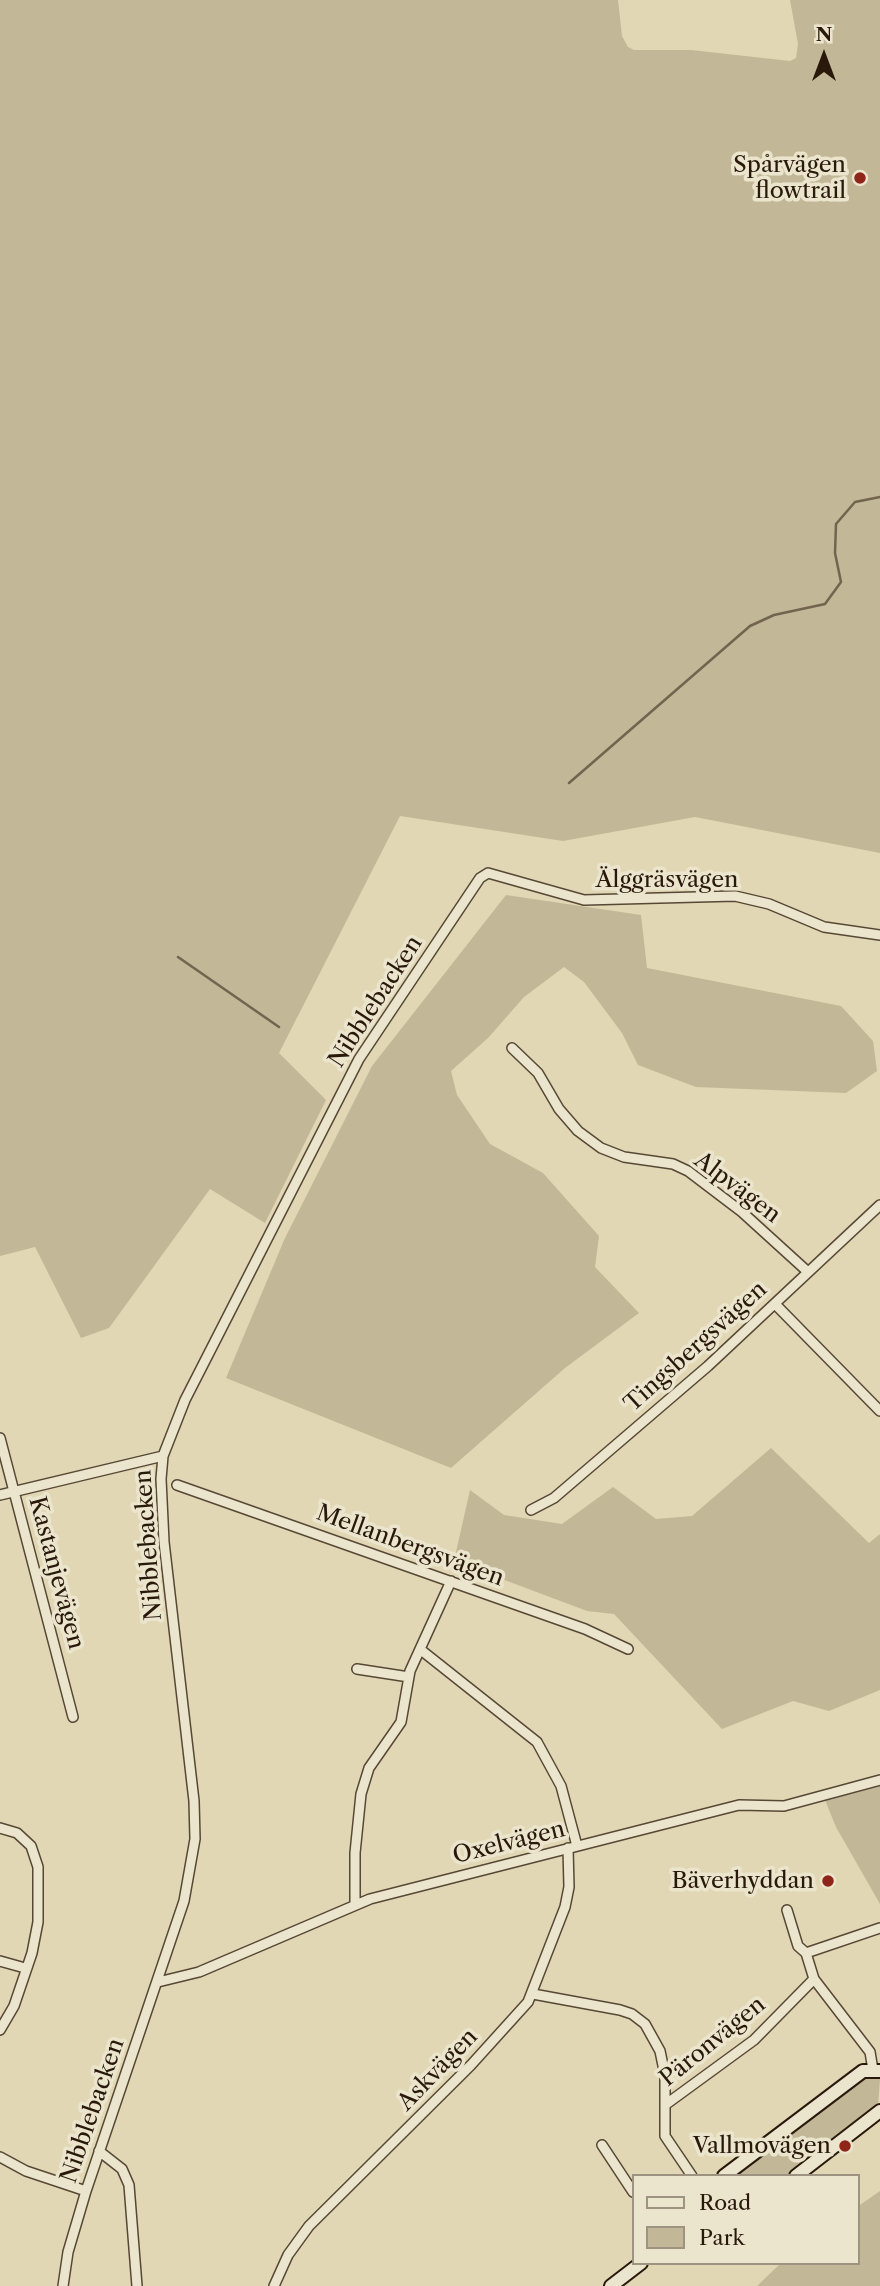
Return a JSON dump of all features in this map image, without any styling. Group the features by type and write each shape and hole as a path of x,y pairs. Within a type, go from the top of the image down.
{"street":[{"name":"Älggräsvägen","path":"494,873 525,886 584,900 735,895 769,904 824,927 880,935"},
{"name":"Nibblebacken","path":"63,2286 68,2252 86,2191 184,1901 195,1839 194,1801 164,1542 161,1479 163,1456 185,1400 359,1059 480,878 494,873"},
{"name":"Alpvägen","path":"512,1048 538,1073 559,1110 578,1131 601,1148 624,1157 673,1164 688,1171 742,1212 808,1272"},
{"name":"Tingsbergsvägen","path":"531,1510 554,1498 708,1366 880,1205"},
{"path":"775,1304 880,1411"},
{"name":"Kastanjevägen","path":"0,1438 73,1717"},
{"path":"0,1495 163,1456"},
{"name":"Mellanbergsvägen","path":"177,1485 585,1629 628,1649"},
{"path":"355,1903 355,1853 361,1794 369,1768 401,1722 410,1677 451,1581"},
{"name":"Askvägen","path":"274,2286 288,2255 309,2226 471,2065 520,2012 533,1994 565,1907 573,1847 561,1786 537,1742 421,1650"},
{"path":"357,1669 410,1677"},
{"name":"Oxelvägen","path":"158,1982 199,1972 355,1903 739,1805 784,1806 880,1780"},
{"path":"0,1828 27,1840 38,1867 38,1922 14,2006 0,2030"},
{"path":"727,2174 863,2071 877,2071 870,2052 814,1979 806,1953 798,1946 787,1910"},
{"path":"806,1953 880,1928"},
{"path":"0,1961 25,1968"},
{"name":"Päronvägen","path":"665,2105 754,2040 814,1979"},
{"path":"533,1994 632,2014 645,2024 660,2052 665,2074 668,2143 691,2174"},
{"path":"799,2174 880,2111"},
{"path":"602,2145 632,2190"},
{"path":"99,2151 122,2168 129,2185 137,2286"},
{"path":"0,2157 26,2171 86,2191"},
{"path":"611,2286 638,2265"}],"green space":[{"path":"0,0 618,0 622,36 628,47 634,50 691,50 790,61 796,58 798,44 790,0 880,0 880,853 695,817 563,841 400,816 279,1053 326,1100 265,1223 210,1189 109,1328 81,1338 35,1247 0,1256"},
{"path":"506,895 641,915 647,968 841,1006 873,1041 877,1071 846,1093 696,1087 638,1065 622,1033 584,982 564,967 524,997 488,1038 451,1071 457,1095 490,1144 543,1173 599,1236 595,1267 639,1313 565,1368 451,1468 226,1378 285,1238 372,1066"},
{"path":"771,1448 869,1543 880,1534 880,1690 829,1711 793,1701 722,1729 614,1614 587,1611 454,1561 470,1490 504,1515 562,1524 613,1487 656,1519 692,1516"},
{"path":"880,1785 880,1904 836,1827 825,1800"},
{"path":"867,2077 880,2079 878,2106 792,2174 734,2174 858,2080"},
{"path":"880,2191 880,2286 757,2286 779,2265 859,2265 859,2206"}],"waterway":[{"path":"569,783 750,626 774,615 825,604 841,582 835,553 836,524 855,502 880,497"},
{"path":"178,957 279,1027"}],"place":[{"name":"Spårvägen flowtrail","path":"860,178"},
{"name":"Bäverhyddan","path":"828,1881"},
{"name":"Vallmovägen","path":"845,2146"}]}
